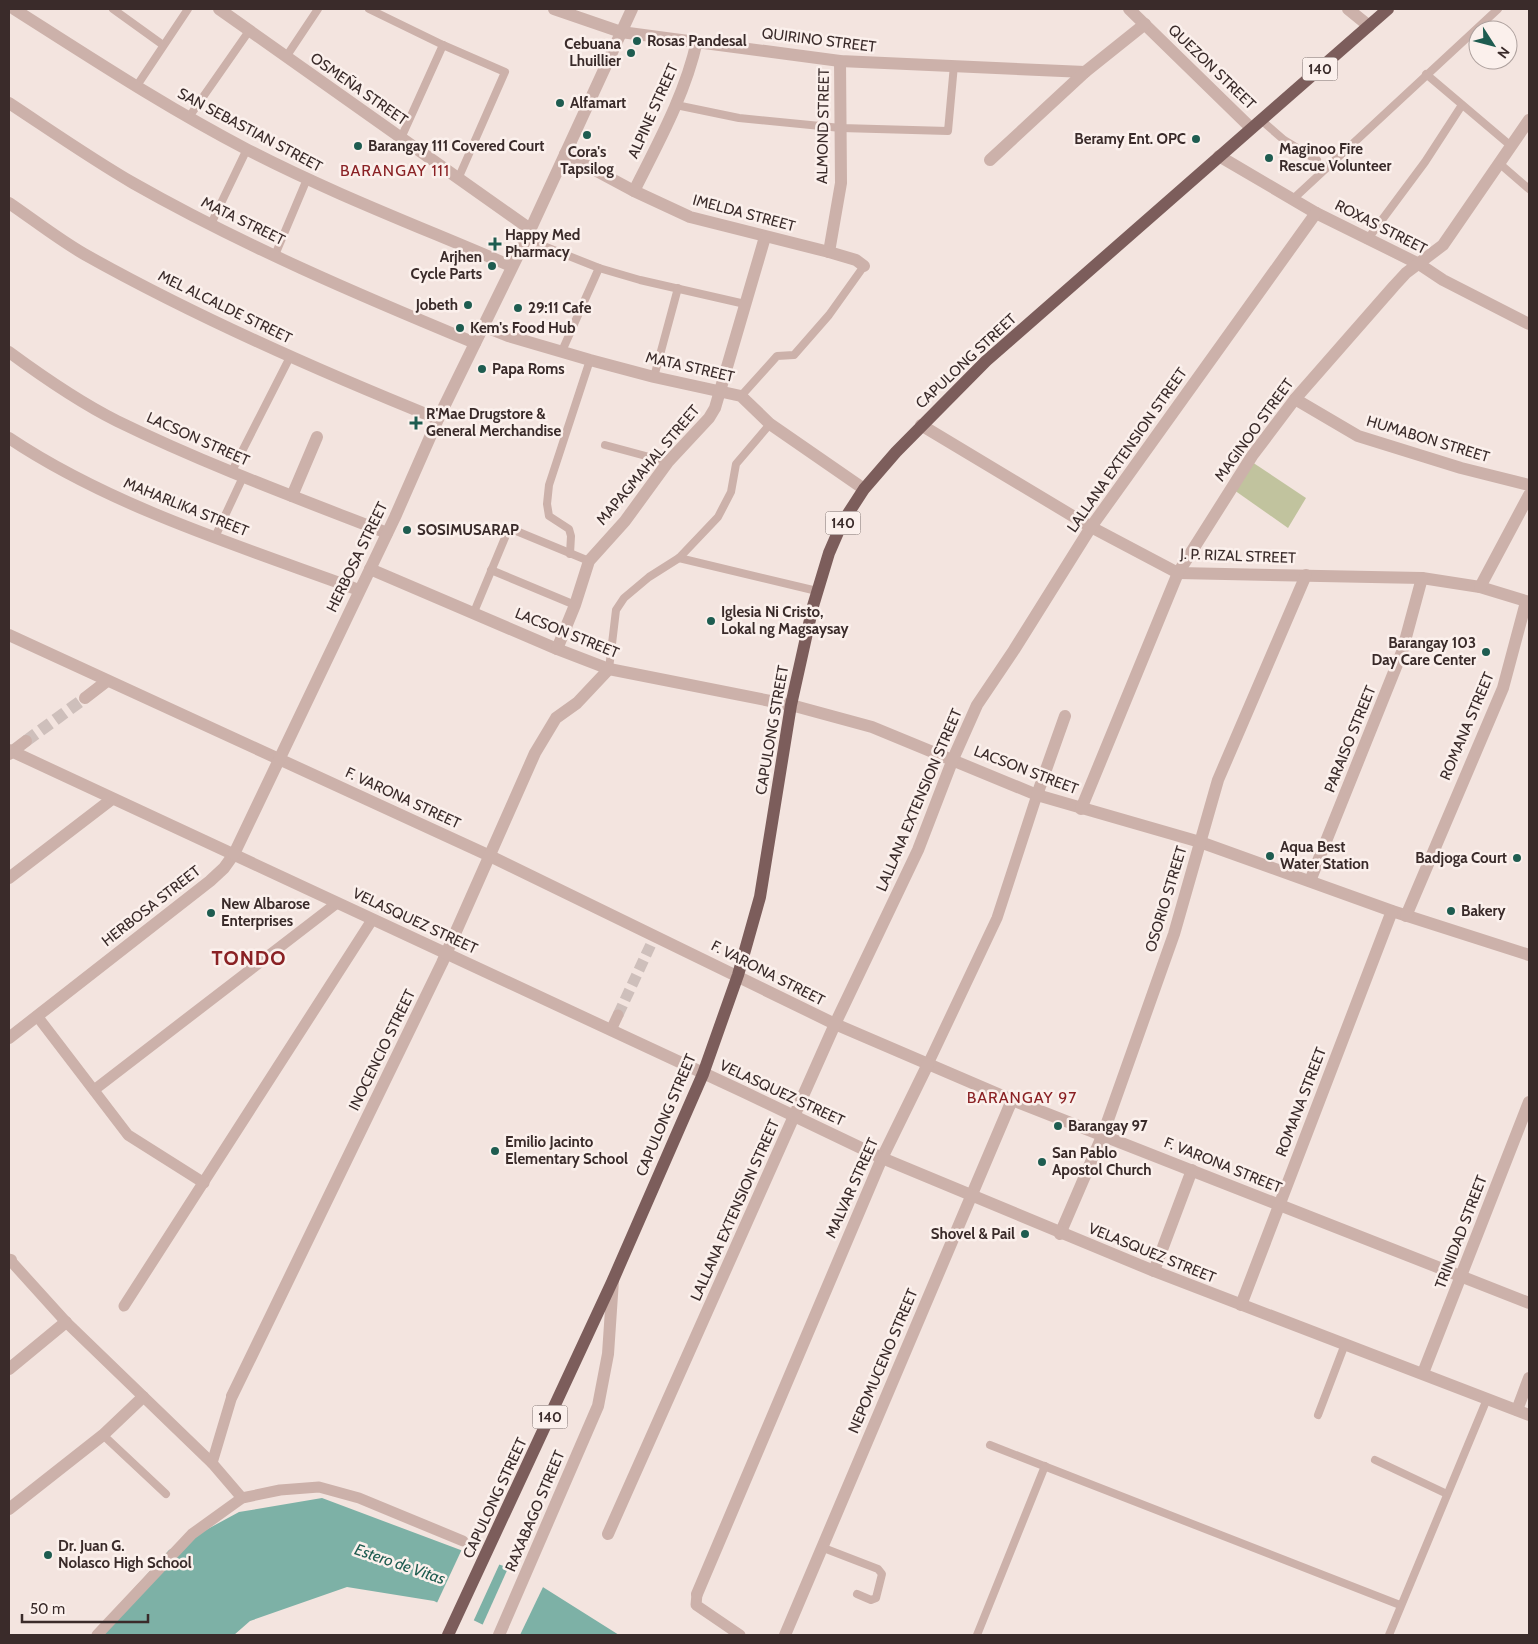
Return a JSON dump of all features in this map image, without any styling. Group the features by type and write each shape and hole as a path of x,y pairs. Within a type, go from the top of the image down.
{"main road":[{"name":"CAPULONG STREET","path":"448,1635 613,1280 703,1074 738,975 760,897 791,705 817,592 829,553 839,531 864,489 921,425 986,361 1388,9"}],"street":[{"name":"SAN SEBASTIAN STREET","path":"14,9 136,87 247,149 307,179 512,266"},
{"name":"OSMEÑA STREET","path":"221,9 249,31 458,179 528,234"},
{"name":"QUIRINO STREET","path":"554,9 621,32 840,61 1085,72"},
{"name":"HERBOSA STREET","path":"9,1038 210,881 224,868 234,854 387,533 438,419 528,234 632,9"},
{"name":"QUEZON STREET","path":"1129,9 1256,124"},
{"path":"1348,9 1369,26"},
{"path":"990,160 1085,72 1145,24"},
{"name":"ALPINE STREET","path":"634,192 676,105 692,67 698,42"},
{"name":"ALMOND STREET","path":"828,252 841,183 840,61"},
{"name":"MATA STREET","path":"9,103 129,180 211,224 362,296 475,343"},
{"name":"MAGINOO STREET","path":"1081,809 1178,574 1252,456 1295,400 1394,286 1443,246 1529,120"},
{"name":"IMELDA STREET","path":"565,154 634,192 690,217 828,252 856,260 864,266"},
{"name":"ROXAS STREET","path":"1220,156 1316,213 1367,240 1419,264 1443,280 1527,319"},
{"name":"MEL ALCALDE STREET","path":"9,203 83,253 290,357 438,419"},
{"name":"LALLANA EXTENSION STREET","path":"608,1534 795,1118 835,1024 918,850 953,759 977,705 1091,527 1316,213"},
{"name":"MAPAGMAHAL STREET","path":"556,649 575,605 589,561 630,516 668,462 709,418 715,408 765,237"},
{"name":"MATA STREET","path":"484,326 508,336 590,360 654,377 741,396 770,424 864,489"},
{"name":"LACSON STREET","path":"9,352 52,383 116,421 237,475 387,533"},
{"name":"HUMABON STREET","path":"1295,400 1358,436 1461,468 1529,485"},
{"name":"J. P. RIZAL STREET","path":"921,425 1091,527 1178,574 1422,578 1480,587 1528,602"},
{"path":"292,496 317,437"},
{"name":"MAHARLIKA STREET","path":"9,438 41,459 104,491 216,537 359,590"},
{"path":"1480,587 1529,495"},
{"name":"LACSON STREET","path":"370,568 556,649 609,669 791,705 872,727 1037,795 1200,842 1406,916 1529,955"},
{"name":"OSORIO STREET","path":"1060,1234 1103,1134 1174,934 1218,780 1306,575"},
{"name":"PARAISO STREET","path":"1310,881 1402,652 1422,578"},
{"name":"ROMANA STREET","path":"1406,916 1503,688 1528,602"},
{"name":"F. VARONA STREET","path":"9,635 490,856 653,939 738,975 835,1024 1012,1100 1103,1134 1278,1206 1529,1303"},
{"name":"INOCENCIO STREET","path":"212,1464 232,1396 445,954 544,736 560,714 576,703 609,669"},
{"path":"84,698 107,681"},
{"path":"1037,795 1066,716"},
{"path":"10,752 26,741"},
{"name":"VELASQUEZ STREET","path":"10,752 234,854 795,1118 971,1197 1240,1305 1529,1415"},
{"name":"MALVAR STREET","path":"697,1594 882,1158 997,918 1037,795"},
{"path":"9,878 112,799"},
{"path":"94,1090 337,903"},
{"name":"ROMANA STREET","path":"1240,1305 1392,911"},
{"path":"124,1306 372,920"},
{"path":"611,1030 618,1015"},
{"path":"37,1016 128,1135 204,1183"},
{"name":"NEPOMUCENO STREET","path":"785,1635 1012,1100"},
{"name":"TRINIDAD STREET","path":"1422,1374 1529,1102"},
{"path":"1154,1271 1192,1170"},
{"path":"9,1260 66,1322 212,1464 242,1498"},
{"name":"RAXABAGO STREET","path":"499,1634 598,1406 608,1354 613,1280"},
{"path":"9,1369 66,1322"},
{"path":"1517,1410 1529,1378"},
{"path":"9,1509 104,1435 143,1397"},
{"path":"97,1635 192,1534 242,1498 280,1490 319,1487 359,1498 463,1541"},
{"path":"697,1594 696,1605 740,1635"}],"lane":[{"path":"113,9 163,45"},
{"path":"136,87 188,9"},
{"path":"286,57 318,9"},
{"path":"369,9 443,45 505,72 458,179"},
{"path":"1292,200 1498,9"},
{"path":"189,117 249,31"},
{"path":"401,138 443,45"},
{"path":"676,105 739,118 840,128 948,131 954,66"},
{"path":"1426,74 1511,146"},
{"path":"1367,240 1425,162 1462,105"},
{"path":"1256,124 1317,160"},
{"path":"211,224 247,149"},
{"path":"1500,164 1529,189"},
{"path":"275,255 307,179"},
{"path":"528,234 599,268 745,304"},
{"path":"741,396 777,356 794,355 829,315 864,266"},
{"path":"562,351 599,268"},
{"path":"654,377 678,288"},
{"path":"216,537 237,475 290,357"},
{"path":"570,554 571,536 569,529 549,516 547,504 548,485 590,360"},
{"path":"609,669 616,610 624,598 649,577 679,558 718,517 731,492 736,464 770,424"},
{"path":"605,445 668,462"},
{"path":"474,612 509,528 589,561"},
{"path":"679,558 817,592"},
{"path":"491,570 575,605"},
{"path":"1318,1416 1345,1344"},
{"path":"1389,1635 1487,1399"},
{"path":"104,1435 166,1494"},
{"path":"990,1445 1400,1605"},
{"path":"1375,1460 1447,1494"},
{"path":"977,1635 1045,1466"},
{"path":"821,1547 878,1569 882,1574 876,1598 871,1600 857,1594"}],"green space":[{"path":"1252,462 1306,498 1288,528 1234,490"}],"water":[{"name":"Estero de Vitas","path":"322,1498 519,1572 619,1635 504,1635 434,1601 347,1587 250,1621 234,1635 92,1635 169,1550 239,1512"}],"pier":[{"path":"462,1549 500,1563 473,1622 436,1605"},
{"path":"509,1566 520,1570 544,1585 520,1635 503,1635 482,1626"}],"tunnel":[{"path":"26,741 85,698"},
{"path":"618,1015 652,942"}],"place":[{"name":"Rosas Pandesal","path":"637,41"},
{"name":"Cebuana Lhuillier","path":"631,53"},
{"name":"Alfamart","path":"560,103"},
{"name":"Cora's Tapsilog","path":"587,135"},
{"name":"Beramy Ent. OPC","path":"1196,139"},
{"name":"Barangay 111 Covered Court","path":"358,146"},
{"name":"Maginoo Fire Rescue Volunteer","path":"1269,158"},
{"name":"Happy Med Pharmacy","path":"495,244"},
{"name":"Arjhen Cycle Parts","path":"492,266"},
{"name":"Jobeth","path":"468,305"},
{"name":"29:11 Cafe","path":"518,308"},
{"name":"Kem's Food Hub","path":"460,328"},
{"name":"Papa Roms","path":"482,369"},
{"name":"R'Mae Drugstore & General Merchandise","path":"416,423"},
{"name":"SOSIMUSARAP","path":"407,530"},
{"name":"Iglesia Ni Cristo, Lokal ng Magsaysay","path":"711,621"},
{"name":"Barangay 103 Day Care Center","path":"1486,652"},
{"name":"Aqua Best Water Station","path":"1270,856"},
{"name":"Badjoga Court","path":"1517,858"},
{"name":"Bakery","path":"1451,911"},
{"name":"New Albarose Enterprises","path":"211,913"},
{"name":"Barangay 97","path":"1058,1126"},
{"name":"Emilio Jacinto Elementary School","path":"495,1151"},
{"name":"San Pablo Apostol Church","path":"1042,1162"},
{"name":"Shovel & Pail","path":"1025,1234"},
{"name":"Dr. Juan G. Nolasco High School","path":"48,1555"}],"district":[{"name":"BARANGAY 111","path":"395,170"},
{"name":"TONDO","path":"249,958"},
{"name":"BARANGAY 97","path":"1022,1097"}]}
